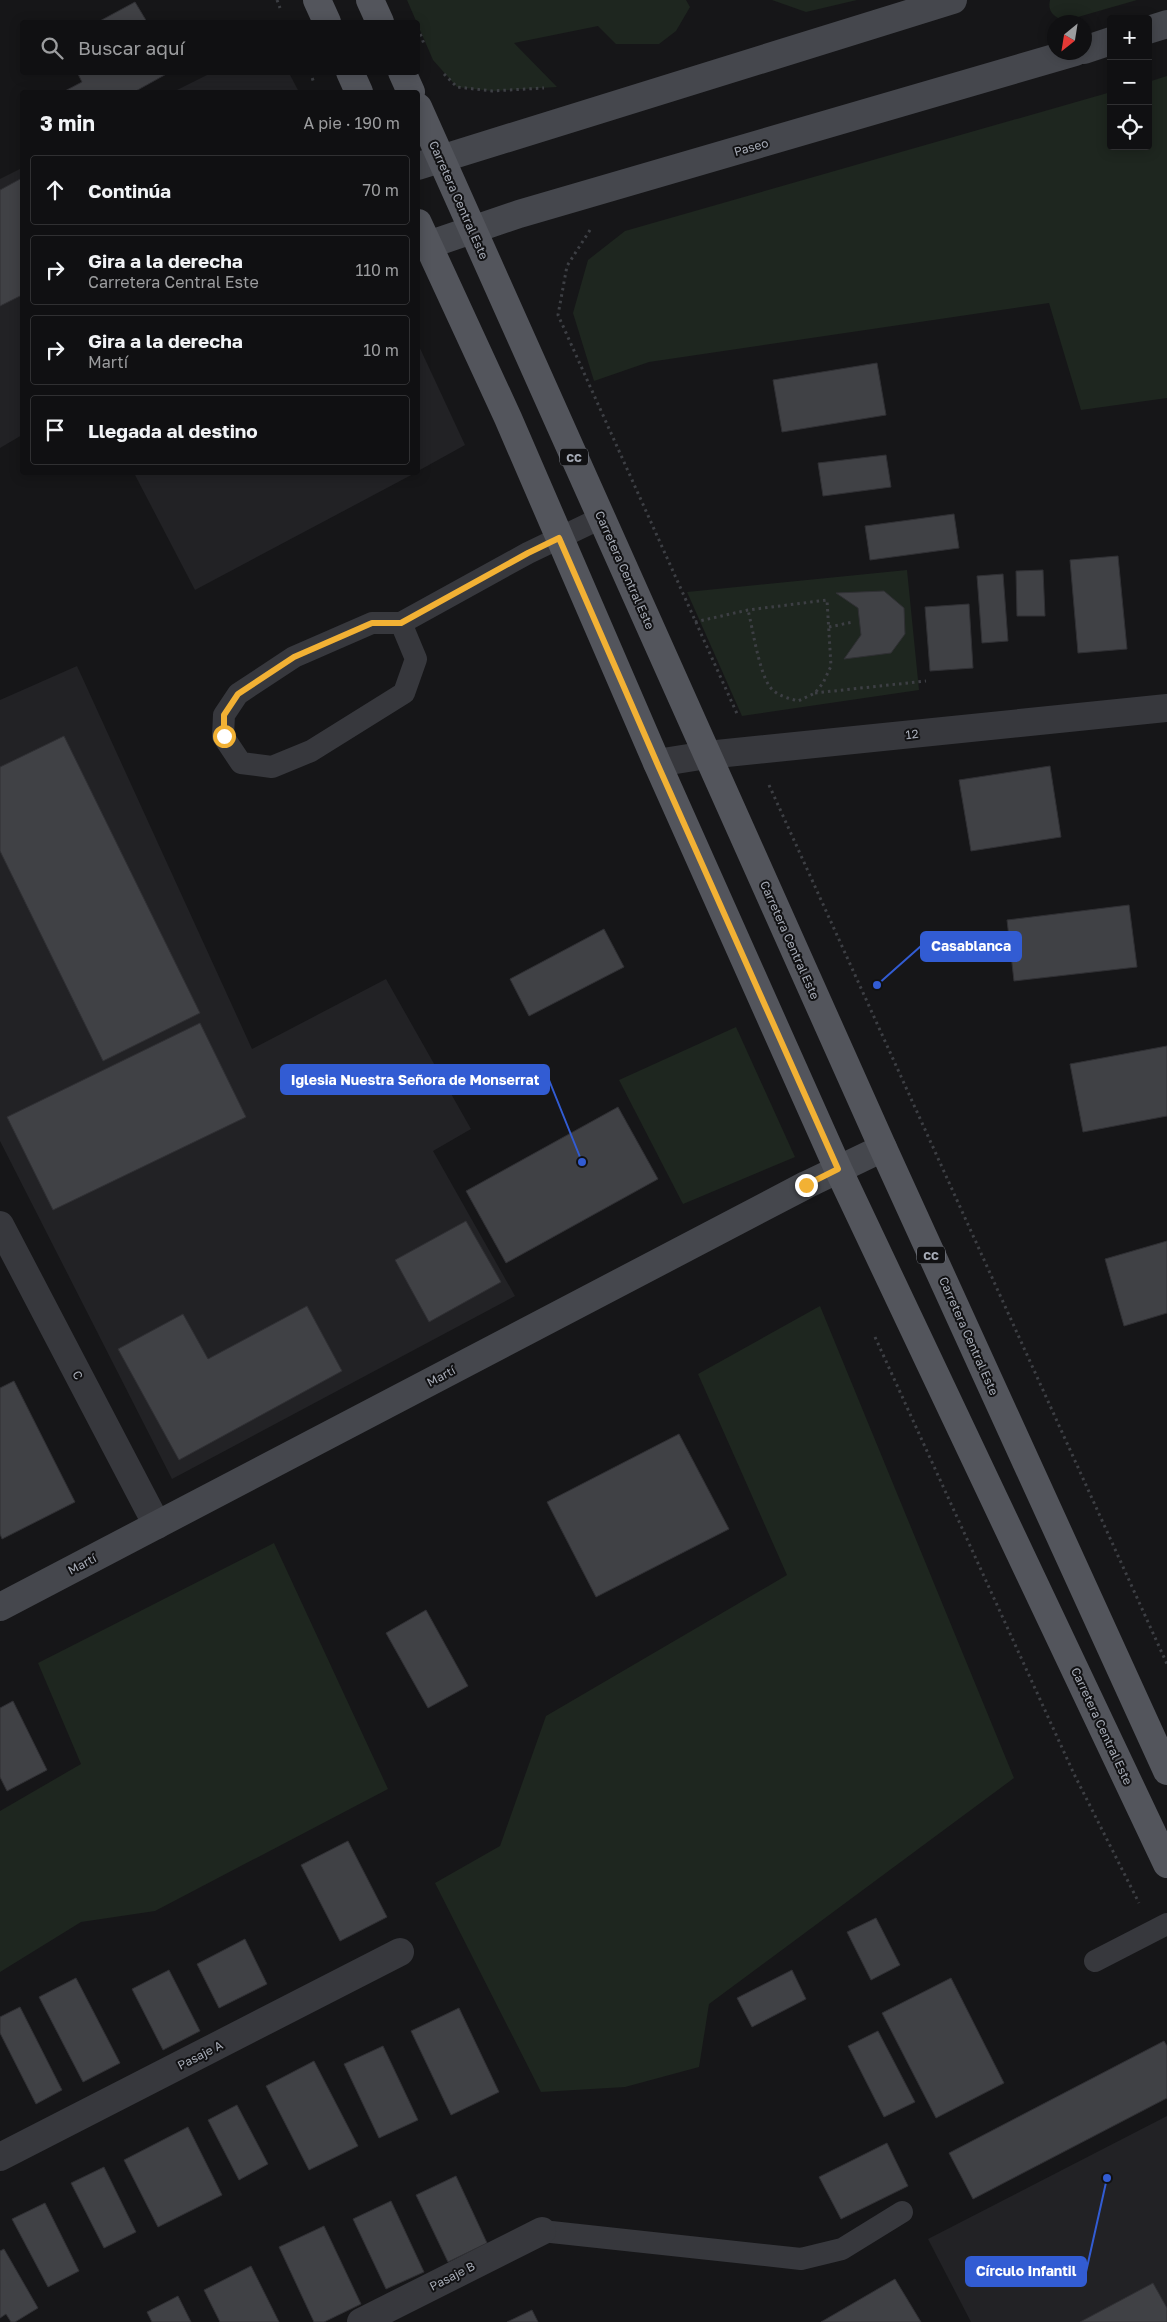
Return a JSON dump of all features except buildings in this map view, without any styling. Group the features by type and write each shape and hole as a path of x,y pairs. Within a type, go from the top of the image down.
{"main road":[{"path":"317,0 326,20"},
{"path":"370,0 379,20"},
{"path":"351,75 357,90"},
{"path":"403,75 410,90"},
{"name":"Carretera Central Este","path":"420,117 429,162 472,229 883,1148 1164,1758"},
{"name":"Carretera Central Este","path":"423,234 508,418 657,763 838,1169 1167,1864"}],"street":[{"path":"429,162 953,0"},
{"path":"1152,29 1167,24"},
{"path":"1092,47 1107,42"},
{"name":"Paseo","path":"423,234 472,229 1048,60"},
{"name":"12","path":"657,763 707,755 1167,708"},
{"name":"Martí","path":"0,1607 838,1169 883,1148"},
{"name":"C","path":"0,1225 157,1524"},
{"name":"Pasaje A","path":"0,2157 400,1952"},
{"name":"Pasaje B","path":"361,2322 542,2231"}],"lane":[{"path":"401,623 416,659 404,693 311,751 272,767 241,762 224,736 224,715 238,694 294,657 372,623 401,623 528,553 601,518"},
{"path":"1094,1961 1167,1924"},
{"path":"542,2231 801,2259 842,2249 902,2212"}],"path":[{"path":"420,33 425,46"},
{"path":"438,69 457,86 492,91 548,87"},
{"path":"695,622 748,610 827,600 831,666 823,683 815,692 798,701 783,697 771,688 765,677 748,610"},
{"path":"829,627 854,622"},
{"path":"815,692 926,681"}],"shaded area":[{"path":"407,0 686,0 690,7 676,31 659,44 616,44 598,26 514,43 557,87 492,91 457,87 433,60 420,30 420,20 416,20"},
{"path":"772,0 857,0 806,12"},
{"path":"1050,0 1137,0 1085,15 1054,15 1050,10"},
{"path":"207,75 290,75 298,90 177,90"},
{"path":"1167,76 1167,398 1081,410 1049,303 649,362 594,381 573,313 588,260 625,231 1107,93 1107,150 1152,150 1152,81"},
{"path":"20,169 20,436 0,448 0,179"},
{"path":"420,348 465,445 420,470"},
{"path":"135,475 411,475 195,590"},
{"path":"907,570 919,690 742,716 687,592"},
{"path":"77,666 252,1049 386,979 471,1129 433,1151 515,1296 172,1479 0,1141 0,700"},
{"path":"736,1027 795,1157 683,1204 619,1080"},
{"path":"820,1306 1014,1778 709,2004 699,2067 625,2087 541,2092 435,1883 500,1846 546,1716 787,1575 698,1374"},
{"path":"274,1543 388,1789 155,1911 81,1922 0,1972 0,1811 81,1764 38,1663"},
{"path":"1167,2116 1167,2322 971,2322 928,2239"}],"place":[{"name":"Casablanca","path":"877,985"},
{"name":"Iglesia Nuestra Señora de Monserrat","path":"582,1162"},
{"name":"Círculo Infantil","path":"1107,2178"}],"route":[{"path":"224,736 224,715 238,694 294,657 372,623 401,623 559,538 838,1169 806,1185"}]}
